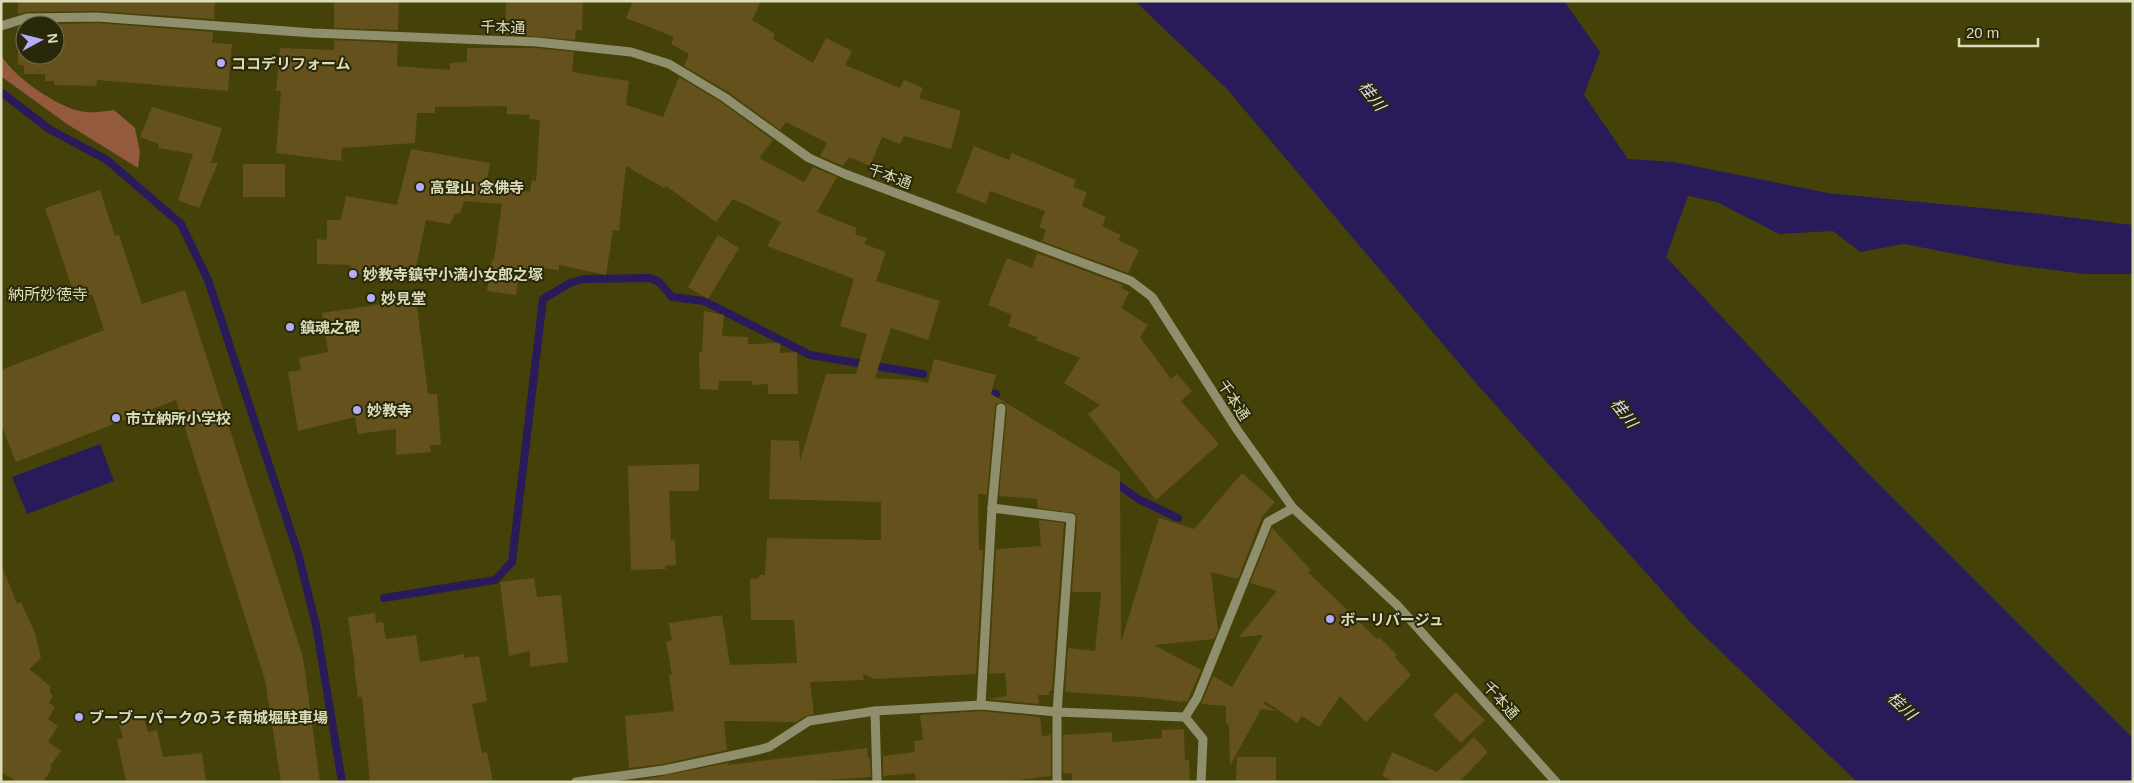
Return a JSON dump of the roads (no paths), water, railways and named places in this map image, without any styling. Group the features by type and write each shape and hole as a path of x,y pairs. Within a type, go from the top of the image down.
{"street":[{"name":"千本通","path":"1,26 28,18 97,17 313,33 537,42 631,52 669,64 724,97 809,158 846,174 1131,280 1152,297 1238,431 1293,508 1397,605 1556,782"},
{"path":"981,705 992,508 1000,408"},
{"path":"992,508 1071,518 1057,712 1057,782"},
{"path":"1185,716 1197,698 1268,522 1293,508"},
{"path":"576,782 664,770 758,750 769,747 809,721 875,711 981,705 1057,712 1185,716"},
{"path":"875,711 877,782"},
{"path":"1185,716 1203,739 1201,782"}],"water":[{"name":"桂川","path":"1135,1 1564,1 1600,52 1584,95 1628,159 1674,162 1828,193 2133,225 2133,274 2085,274 2007,264 1904,244 1860,252 1833,231 1779,234 1717,202 1688,196 1666,257 1861,466 2133,738 2133,782 1857,782 1692,624 1475,382 1226,88"},
{"path":"100,444 114,481 27,514 12,477"}],"waterway":[{"path":"1,92 49,129 107,160 181,224 208,280 298,553 316,625 342,782"},
{"path":"384,598 495,580 512,562 543,299 570,283 584,279 650,278 659,282 672,297 704,301 810,355 923,374"},
{"path":"981,391 996,394"},
{"path":"1113,481 1140,500 1178,518"}],"place":[{"name":"ココデリフォーム","path":"221,63"},
{"name":"高聲山 念佛寺","path":"420,187"},
{"name":"妙教寺鎮守小満小女郎之塚","path":"353,274"},
{"name":"妙見堂","path":"371,298"},
{"name":"鎮魂之碑","path":"290,327"},
{"name":"妙教寺","path":"357,410"},
{"name":"市立納所小学校","path":"116,418"},
{"name":"ボーリバージュ","path":"1330,619"},
{"name":"ブーブーパークのうそ南城堀駐車場","path":"79,717"}],"district":[{"name":"納所妙徳寺","path":"48,294"}]}
